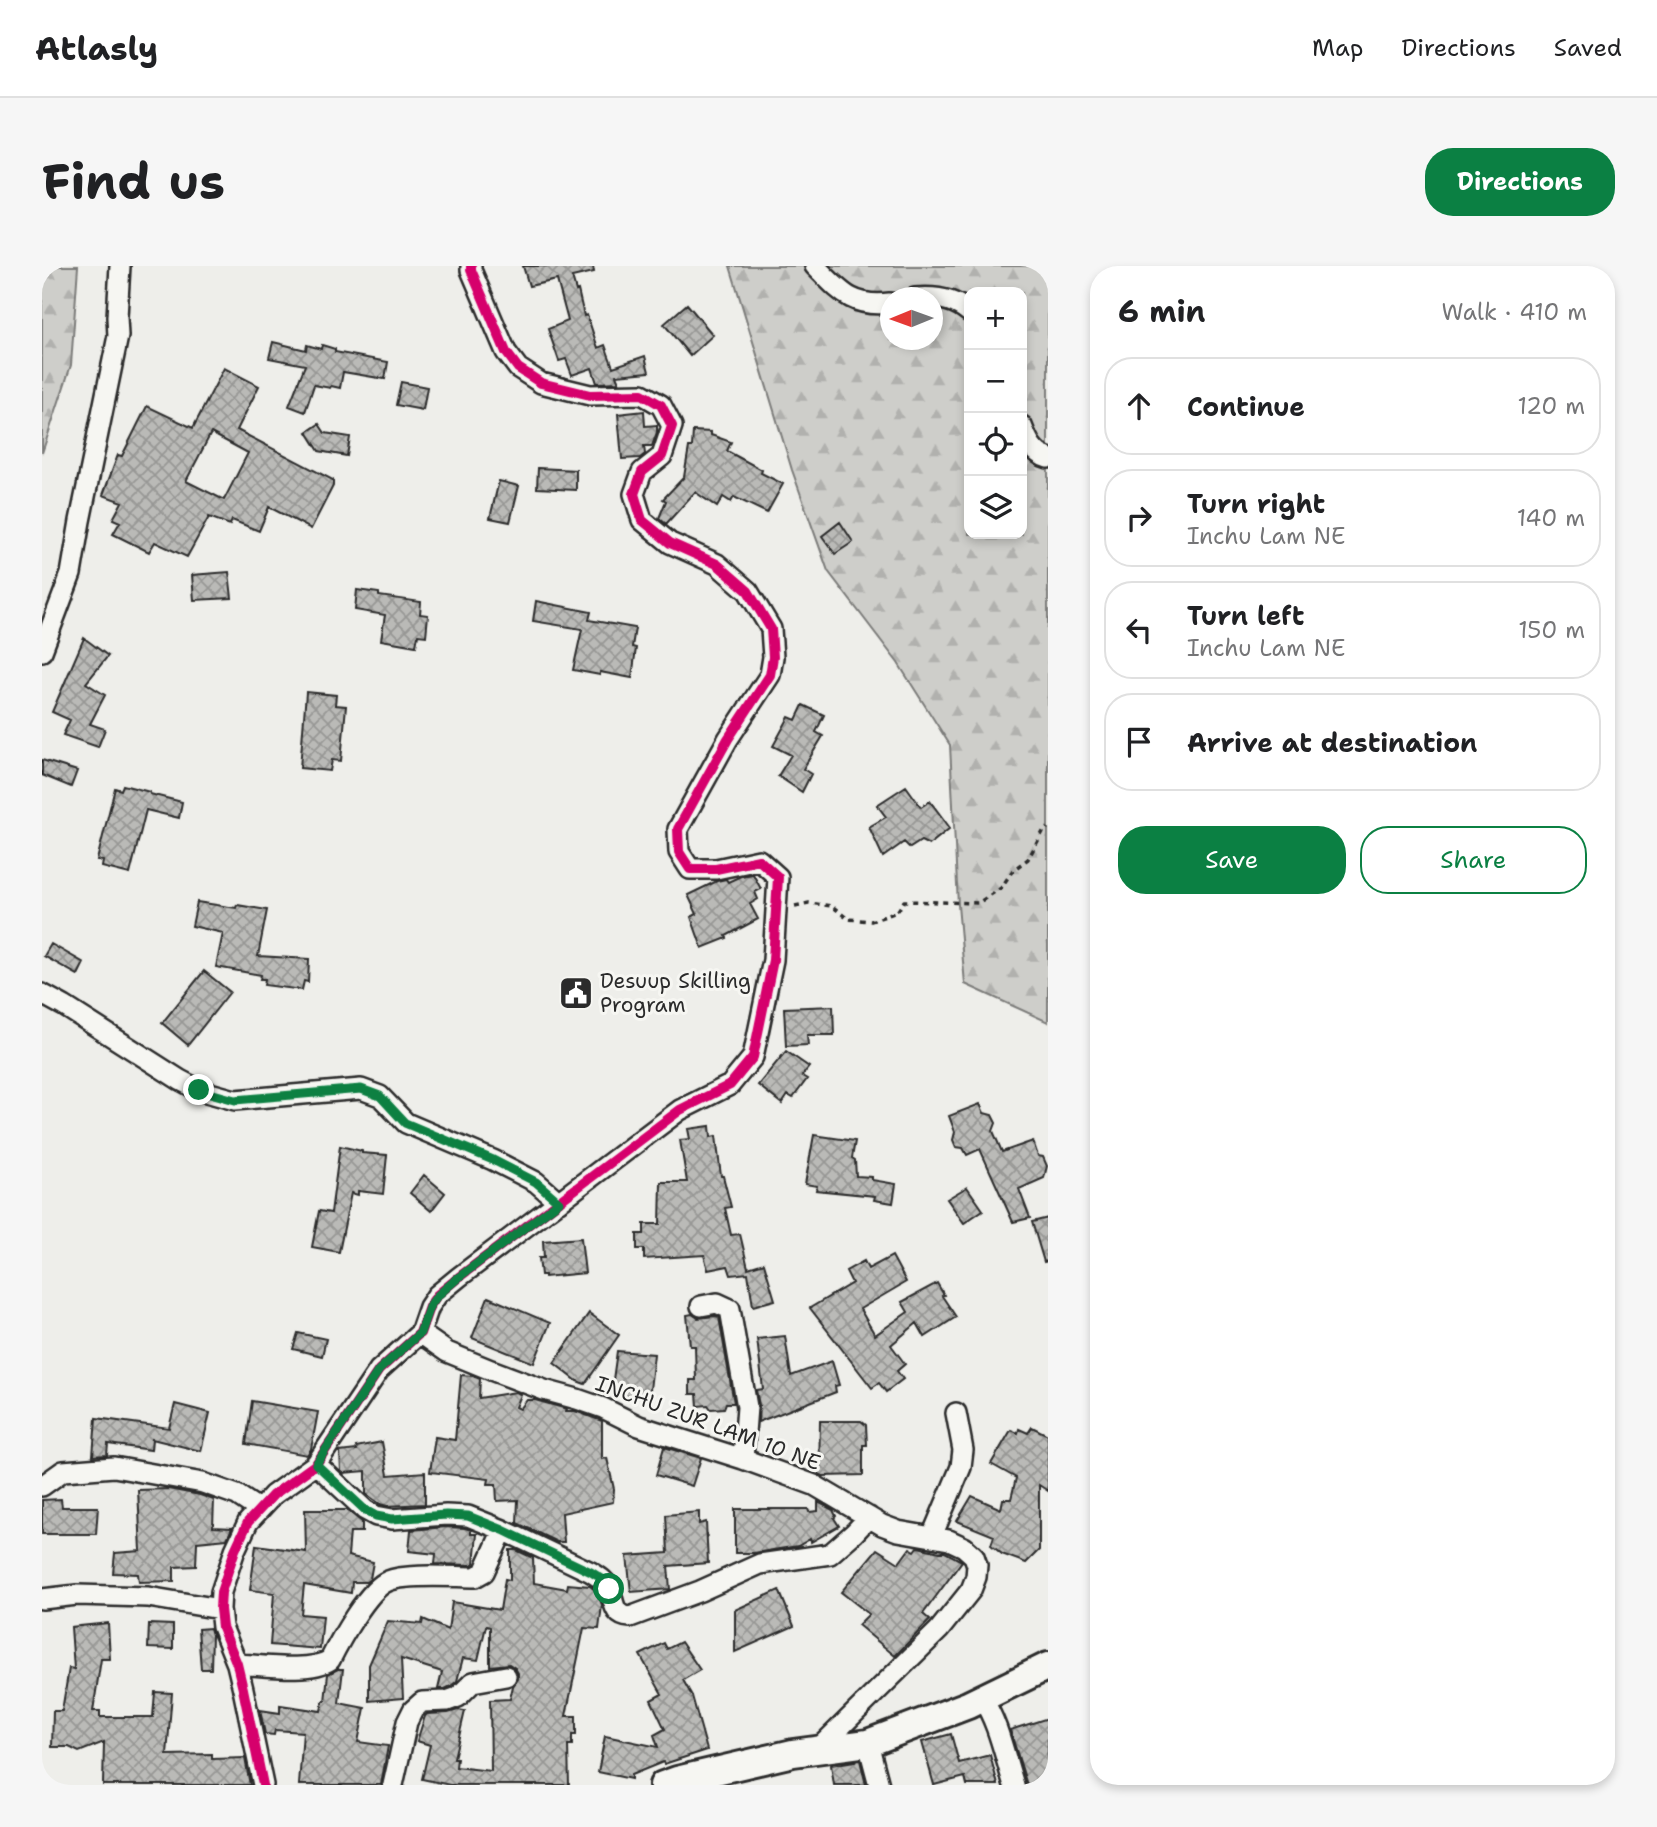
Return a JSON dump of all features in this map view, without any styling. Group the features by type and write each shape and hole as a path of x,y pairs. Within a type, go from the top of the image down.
{"main road":[{"path":"663,1785 793,1753 868,1743 968,1705 1048,1666"}],"street":[{"path":"42,651 71,574 118,336 121,266"},
{"path":"263,1785 258,1752 236,1664 222,1627 219,1609 221,1592 235,1550 248,1522 273,1495 316,1464 379,1370 420,1333 429,1307 437,1296 680,1110 730,1085 753,1057 773,960 778,877 759,860 716,869 690,869 678,852 678,829 728,739 771,675 774,657 771,629 748,591 717,564 670,543 642,520 634,494 642,472 662,456 672,426 661,405 642,394 590,394 541,383 518,368 506,352 471,266"},
{"path":"815,266 840,291 855,301 880,304"},
{"path":"943,299 958,303 964,308"},
{"path":"1027,439 1040,456 1048,458"},
{"path":"42,994 199,1090 235,1100 361,1089 380,1096 405,1123 493,1160 536,1182 559,1202"},
{"path":"701,1306 717,1303 730,1309 747,1407 743,1459"},
{"name":"INCHU ZUR LAM 10 NE","path":"420,1333 447,1352 491,1370 544,1391 603,1408 639,1426 814,1485 881,1525 898,1531 949,1540 964,1546 974,1556 977,1565 976,1577 971,1590 939,1630 817,1750"},
{"path":"932,1536 961,1467 963,1450 956,1413"},
{"path":"316,1464 365,1510 376,1516 392,1519 468,1516 503,1530 604,1580 616,1611 622,1617 630,1617 700,1591 760,1564 830,1554 869,1517"},
{"path":"42,1486 63,1471 114,1466 203,1482 237,1495 258,1509"},
{"path":"236,1664 303,1667 322,1665 330,1660 372,1592 385,1581 399,1577 475,1577 484,1572 503,1530"},
{"path":"42,1599 77,1595 148,1597 219,1609"},
{"path":"393,1785 407,1722 413,1710 422,1702 447,1701 458,1697 473,1682 506,1676"},
{"path":"982,1699 995,1727 1014,1785"},
{"path":"868,1743 879,1785"}],"path":[{"path":"776,911 810,903 832,906 848,919 871,921 897,912 904,901 978,902 1001,888 1013,870 1028,859 1044,830 1048,828"}],"green space":[{"path":"42,266 78,266 71,365 42,453"},
{"path":"730,266 1048,266 1048,1022 965,984 950,745 898,663 828,571 792,470"}],"building":[{"path":"523,266 593,266 594,272 572,277 584,316 587,315 598,348 605,345 613,367 645,356 649,372 616,375 619,382 597,383 592,368 572,375 566,359 559,361 548,329 568,321 557,280 529,286"},
{"path":"687,304 713,335 690,356 664,324"},
{"path":"273,342 306,350 307,345 321,349 322,345 335,349 335,352 388,362 385,379 343,372 340,388 314,385 305,412 289,406 305,365 269,358"},
{"path":"224,368 259,386 237,430 333,480 333,486 311,529 269,507 259,531 232,520 230,525 209,517 187,557 155,542 149,552 113,534 120,522 113,519 122,502 103,495 118,455 122,456 147,406 193,428","holes":["211,433 248,453 224,500 186,481"]},
{"path":"401,382 427,387 423,410 396,405"},
{"path":"644,411 645,426 657,425 652,446 644,446 645,454 640,458 622,459 618,414"},
{"path":"319,424 325,433 350,437 347,456 319,451 307,432"},
{"path":"693,431 711,432 711,435 731,442 727,451 783,484 767,513 734,497 731,502 723,497 717,507 695,492 666,524 659,518 666,501 663,499 684,477"},
{"path":"538,468 576,470 576,490 537,488"},
{"path":"499,481 519,486 510,522 490,518"},
{"path":"840,522 853,542 835,554 822,536"},
{"path":"229,572 232,598 194,600 192,575"},
{"path":"357,590 421,602 420,614 428,615 426,636 418,635 416,646 381,640 385,615 355,610"},
{"path":"536,601 591,612 589,620 635,628 632,647 636,648 632,678 573,670 582,629 533,621"},
{"path":"84,638 108,656 86,683 105,695 90,724 105,729 98,747 63,735 70,720 52,712"},
{"path":"306,692 336,695 335,705 346,706 341,761 332,760 330,771 300,768"},
{"path":"803,705 824,715 816,732 823,736 803,769 811,774 802,792 778,776 791,755 773,746 789,717 796,720"},
{"path":"42,760 77,771 71,787 42,775"},
{"path":"123,785 182,802 179,818 146,810 130,874 102,867 103,861 97,860 115,788 121,790"},
{"path":"906,786 921,807 930,801 950,828 929,845 921,841 910,848 904,842 883,857 869,827 886,817 877,805"},
{"path":"753,874 761,889 755,892 758,899 750,904 758,919 726,936 727,938 702,948 691,917 697,914 688,895 717,881 726,879 728,882"},
{"path":"197,902 267,910 258,956 309,959 308,982 304,981 302,990 264,985 265,979 260,979 261,975 216,967 223,933 192,926"},
{"path":"51,944 84,963 78,975 44,956"},
{"path":"204,971 230,992 188,1045 162,1023"},
{"path":"587,984 588,1002 562,1004 562,986"},
{"path":"833,1006 834,1035 807,1035 808,1045 786,1046 784,1008"},
{"path":"786,1051 809,1067 802,1076 807,1079 793,1098 788,1095 782,1104 758,1085"},
{"path":"980,1104 984,1113 992,1115 996,1123 993,1131 1002,1152 1033,1141 1038,1156 1043,1157 1047,1166 1044,1178 1019,1189 1030,1218 1013,1222 980,1149 967,1155 963,1148 956,1147 953,1140 955,1132 949,1116"},
{"path":"710,1126 711,1137 716,1136 721,1176 731,1207 725,1208 731,1235 740,1234 748,1268 764,1263 775,1300 753,1306 748,1273 731,1275 728,1266 708,1270 704,1255 644,1259 644,1249 637,1249 637,1234 644,1234 644,1224 660,1224 661,1182 687,1182 680,1140 690,1139 688,1129"},
{"path":"814,1135 855,1141 852,1158 855,1160 856,1176 872,1177 872,1180 896,1184 893,1203 874,1200 875,1196 816,1190 817,1186 805,1184"},
{"path":"340,1146 362,1153 387,1155 383,1194 358,1191 358,1195 351,1193 339,1252 312,1247 319,1211 331,1213"},
{"path":"424,1175 445,1193 431,1211 410,1193"},
{"path":"967,1187 983,1210 964,1223 947,1199"},
{"path":"1048,1218 1048,1261 1044,1262 1032,1222"},
{"path":"581,1238 585,1273 545,1277 541,1275 539,1258 544,1258 543,1241"},
{"path":"892,1256 906,1282 860,1309 875,1335 908,1312 902,1302 937,1283 956,1317 925,1337 917,1323 891,1345 905,1364 897,1371 903,1379 886,1392 879,1383 872,1388 810,1308 852,1283 846,1271 864,1261 868,1269"},
{"path":"488,1297 550,1323 534,1363 472,1338"},
{"path":"589,1313 619,1335 585,1384 554,1363"},
{"path":"692,1314 698,1318 719,1317 734,1403 726,1403 724,1408 698,1406 697,1394 690,1394 690,1380 696,1380 695,1346 690,1346 687,1315"},
{"path":"298,1333 326,1339 322,1356 293,1349"},
{"path":"785,1336 791,1376 832,1361 839,1385 835,1386 836,1392 758,1422 756,1390 763,1389 757,1339"},
{"path":"617,1351 654,1354 649,1399 611,1394"},
{"path":"461,1375 480,1379 479,1398 516,1392 521,1395 516,1407 520,1409 527,1400 535,1400 602,1421 602,1459 607,1458 614,1489 613,1502 562,1513 564,1542 557,1542 517,1523 518,1500 497,1501 496,1484 488,1484 489,1479 430,1472 435,1437 455,1440"},
{"path":"252,1401 318,1412 311,1449 307,1455 246,1444"},
{"path":"175,1404 210,1413 201,1451 152,1439 151,1450 108,1444 107,1455 93,1456 96,1418 169,1428"},
{"path":"820,1421 861,1421 866,1425 867,1445 863,1445 863,1475 819,1474"},
{"path":"1032,1427 1048,1435 1048,1491 1039,1485 1039,1550 1026,1563 1002,1554 991,1545 994,1536 957,1521 972,1496 1001,1509 1003,1499 1011,1499 1016,1478 991,1464 1011,1430 1018,1433 1019,1429 1028,1433"},
{"path":"382,1442 388,1475 425,1472 425,1504 380,1504 366,1494 366,1471 341,1471 340,1452"},
{"path":"664,1447 701,1458 692,1486 656,1475"},
{"path":"168,1489 214,1500 213,1527 232,1528 227,1539 197,1542 196,1566 174,1567 174,1581 139,1582 138,1574 113,1573 115,1553 141,1551 138,1490"},
{"path":"61,1499 62,1507 98,1507 96,1534 42,1534 42,1500"},
{"path":"818,1502 833,1510 839,1526 811,1542 810,1539 798,1546 735,1553 735,1509 808,1509 809,1512 818,1511"},
{"path":"305,1510 347,1510 362,1522 362,1532 350,1532 348,1556 373,1562 370,1579 366,1582 352,1582 351,1593 304,1585 301,1614 323,1616 320,1649 270,1645 274,1593 250,1590 256,1545 306,1552"},
{"path":"699,1512 699,1524 706,1522 708,1563 668,1566 670,1589 631,1592 627,1556 668,1553 666,1515"},
{"path":"465,1528 471,1530 471,1534 477,1534 472,1565 435,1564 436,1554 409,1551 411,1530"},
{"path":"918,1547 945,1552 962,1561 923,1614 930,1620 895,1656 858,1625 869,1614 841,1592 877,1549 899,1563 910,1548 915,1551"},
{"path":"510,1550 533,1558 534,1583 567,1589 568,1584 590,1586 597,1592 602,1605 599,1629 584,1628 566,1716 576,1716 576,1735 572,1735 572,1745 568,1745 569,1785 450,1785 422,1779 430,1745 417,1741 425,1716 458,1710 465,1711 454,1758 457,1758 456,1767 491,1771 490,1700 510,1699 518,1673 509,1664 490,1666 490,1627 486,1626 478,1660 463,1658 457,1681 445,1689 438,1689 442,1672 401,1659 403,1698 369,1701 369,1665 388,1621 422,1624 423,1619 448,1630 452,1602 500,1610 505,1579 510,1580"},
{"path":"779,1590 794,1626 735,1652 735,1610"},
{"path":"108,1623 110,1659 101,1659 93,1711 100,1711 100,1717 153,1717 155,1692 172,1693 167,1755 212,1754 212,1759 245,1758 250,1785 103,1785 104,1742 79,1752 69,1747 52,1747 53,1711 62,1711 69,1668 74,1669 71,1627"},
{"path":"149,1624 173,1625 173,1649 148,1648"},
{"path":"210,1628 211,1669 201,1669 198,1629"},
{"path":"681,1642 700,1670 683,1680 692,1696 707,1750 664,1764 663,1762 631,1775 631,1779 598,1772 605,1736 658,1747 654,1735 665,1729 651,1700 662,1694 640,1655 664,1643 667,1649"},
{"path":"343,1669 339,1703 365,1708 358,1742 388,1746 381,1785 299,1785 303,1732 275,1730 274,1735 265,1734 260,1710 280,1713 280,1705 321,1711 328,1674"},
{"path":"1048,1718 1048,1785 1027,1785 1010,1730"},
{"path":"951,1734 959,1763 990,1755 998,1785 967,1785 965,1777 934,1785 922,1742"},
{"path":"860,1760 866,1785 834,1785 831,1765"}],"cycle path":[{"path":"263,1785 237,1664 222,1627 220,1609 221,1592 248,1522 273,1495 316,1464 379,1370 420,1333 429,1307 437,1295 680,1110 730,1085 753,1057 773,960 778,877 759,860 716,869 690,869 679,852 678,829 728,739 770,675 773,657 771,629 748,591 717,564 670,543 642,520 634,494 642,472 662,456 672,426 661,405 642,394 590,395 541,383 518,368 506,352 471,266"}],"place":[{"name":"Desuup Skilling Program","path":"576,993"}],"route":[{"path":"199,1090 235,1100 361,1089 380,1096 405,1123 458,1144 536,1182 559,1202 437,1296 429,1307 420,1333 379,1370 316,1464 365,1510 376,1516 392,1519 468,1516 591,1572 604,1580 609,1589"}]}
